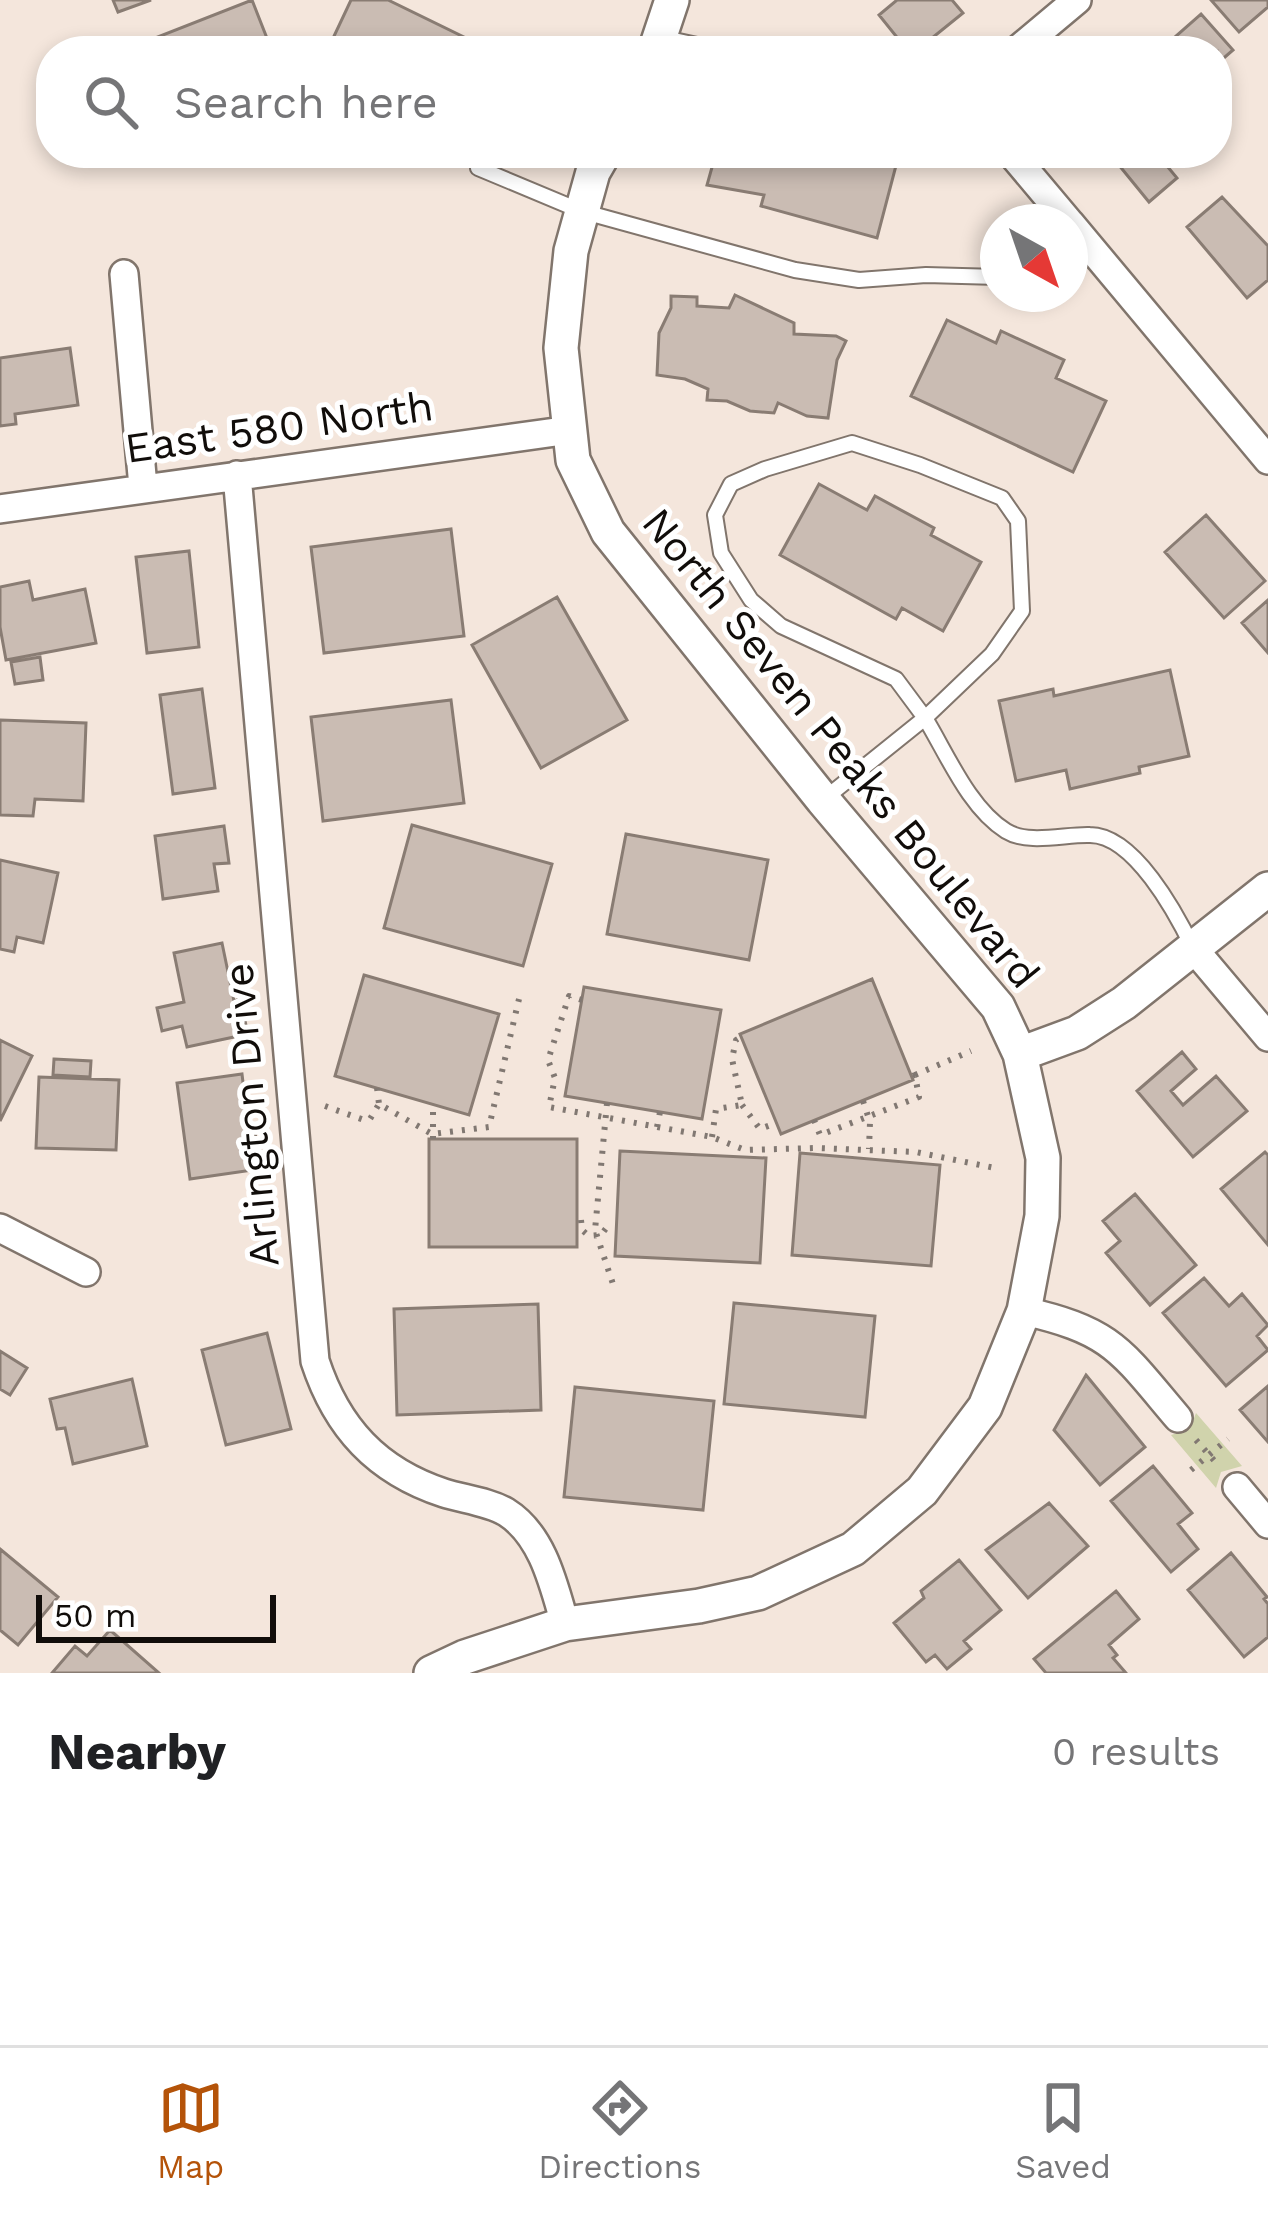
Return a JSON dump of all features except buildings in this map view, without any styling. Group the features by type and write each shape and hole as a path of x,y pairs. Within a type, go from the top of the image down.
{"street":[{"path":"661,36 672,0"},
{"path":"1034,36 1077,0"},
{"name":"North Seven Peaks Boulevard","path":"431,1673 565,1624 758,1593 853,1549 922,1491 985,1408 1024,1311 1042,1216 1043,1158 1020,1054 998,1007 823,800 608,532 573,460 561,347 572,251 595,168"},
{"path":"1023,168 1053,204"},
{"path":"1088,246 1268,460"},
{"path":"124,274 143,487"},
{"name":"East 580 North","path":"0,509 570,430"},
{"name":"Arlington Drive","path":"236,475 315,1361 326,1394 344,1425 369,1454 427,1487 506,1512 532,1538 553,1581 565,1624"},
{"path":"1020,1054 1076,1033 1124,1003 1268,889"},
{"path":"1192,948 1268,1037"},
{"path":"0,1228 86,1273"},
{"path":"1024,1311 1068,1321 1102,1336 1178,1418"},
{"path":"1237,1487 1268,1524"}],"lane":[{"path":"478,168 581,212 795,270 859,280 926,274 980,276"},
{"path":"823,800 925,718 992,654 1022,611 1018,521 1001,498 852,443 731,484 715,515 721,553 751,600 781,626 896,679 925,718 988,818 1012,835 1094,834 1117,843 1169,899 1192,948"}],"path":[{"path":"581,1000 569,996 548,1060 556,1078 549,1107 712,1137 745,1150 869,1149 1000,1169"},
{"path":"379,1104 432,1136 489,1127 519,999"},
{"path":"741,1037 732,1059 742,1105 760,1129 776,1123"},
{"path":"814,1120 820,1135 919,1097 913,1076 971,1051"},
{"path":"325,1106 370,1119 379,1104 377,1088"},
{"path":"862,1101 868,1117 869,1149"},
{"path":"607,1103 596,1237 613,1284"},
{"path":"432,1136 433,1104"},
{"path":"712,1137 716,1109 742,1105"},
{"path":"657,1127 660,1112"},
{"path":"580,1220 585,1234 596,1237"},
{"path":"596,1237 607,1227"},
{"path":"1178,1418 1237,1487"},
{"path":"1191,1470 1228,1439"}],"green space":[{"path":"1196,1413 1242,1466 1221,1472 1216,1488 1171,1435 1190,1429"}]}
